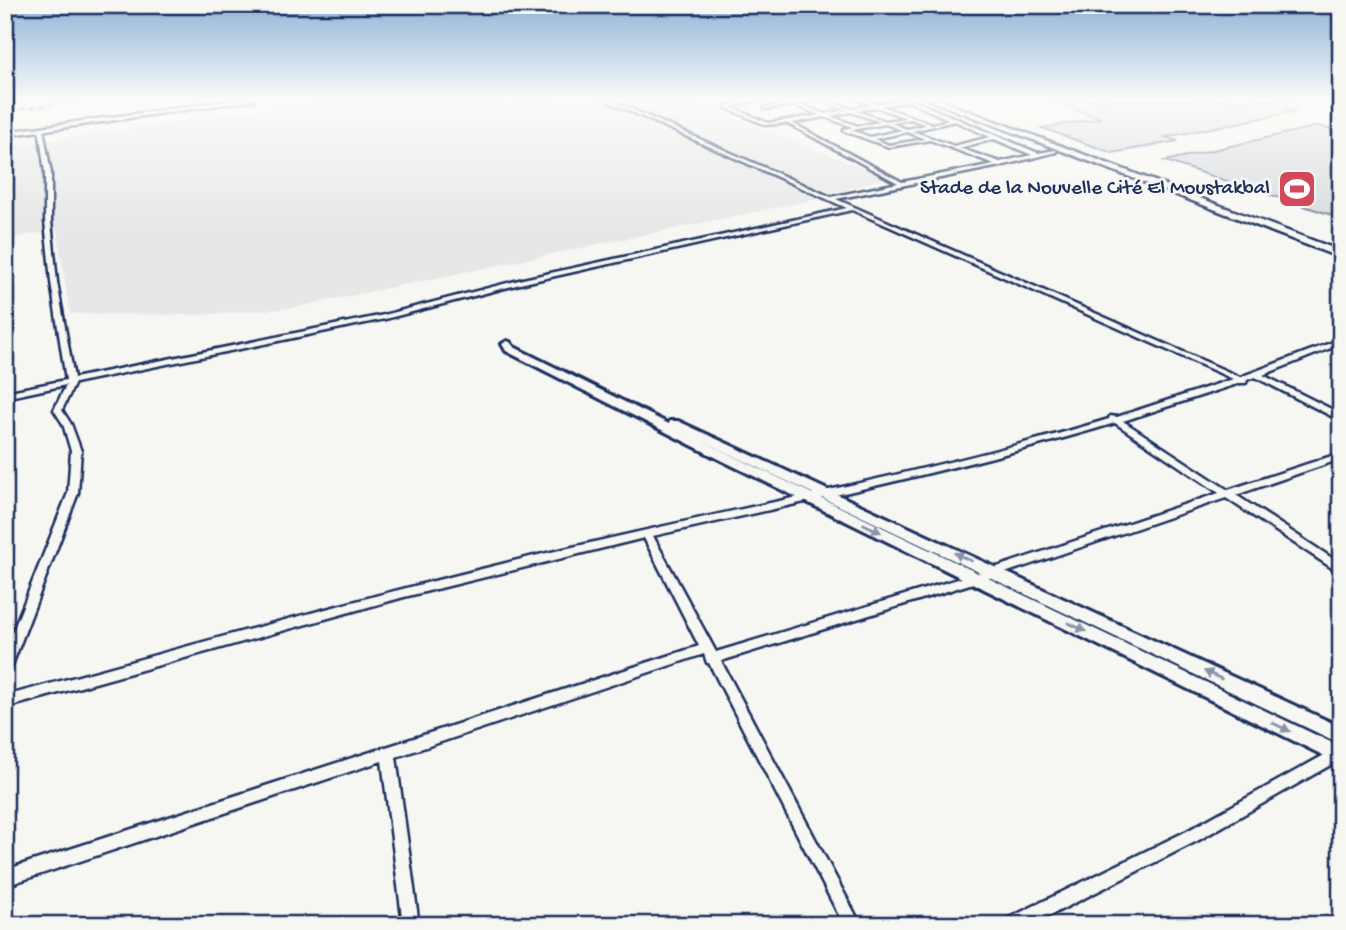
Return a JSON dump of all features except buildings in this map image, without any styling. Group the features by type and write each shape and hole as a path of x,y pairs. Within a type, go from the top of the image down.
{"main road":[{"path":"1049,143 1088,158"},
{"path":"1052,143 1341,253"}],"street":[{"path":"5,668 73,493 76,452 58,410 71,383 54,282 48,221 48,173 43,143"},
{"path":"704,143 1242,381"},
{"path":"827,143 900,183"},
{"path":"881,143 891,147 909,143"},
{"path":"943,143 1000,164"},
{"path":"953,147 968,143"},
{"path":"1010,143 1038,155"},
{"path":"829,199 1054,152"},
{"path":"5,394 71,383 385,317 523,281 851,209"},
{"path":"5,702 471,577 647,534 831,495 1242,381 1341,341"},
{"path":"1339,755 628,409 506,345 516,344 623,398 1341,736"},
{"path":"1258,375 1341,418"},
{"path":"1113,418 1223,494 1341,570"},
{"path":"5,878 388,753 708,654 995,572 1341,456"},
{"path":"647,534 853,925"},
{"path":"388,753 411,925"},
{"path":"1013,925 1192,836 1339,755"}],"shaded area":[{"path":"30,143 800,143 887,177 817,199 292,308 199,315 70,314 57,230 5,239 5,147"},
{"path":"1085,143 1165,143 1112,153"},
{"name":"Stade de la Nouvelle Cité El Moustakbal","path":"1242,143 1341,143 1341,218 1165,161"}],"place":[{"name":"Stade de la Nouvelle Cité El Moustakbal","path":"1297,189"}]}
